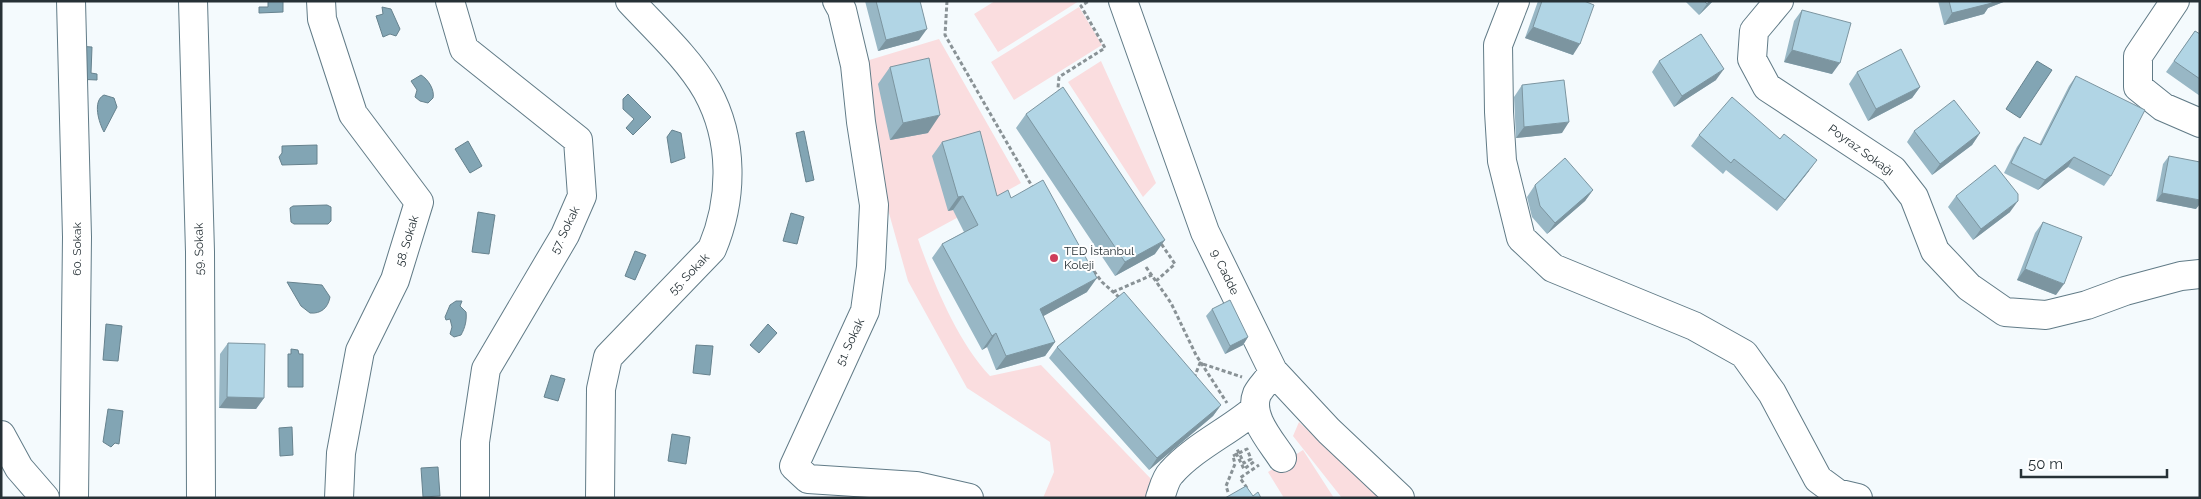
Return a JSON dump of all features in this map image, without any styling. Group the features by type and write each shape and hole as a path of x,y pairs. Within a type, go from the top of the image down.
{"street":[{"name":"60. Sokak","path":"71,1 77,237 74,498"},
{"name":"59. Sokak","path":"193,1 200,252 202,498"},
{"name":"58. Sokak","path":"321,1 322,19 353,114 420,202 395,280 360,351 340,453 339,498"},
{"name":"57. Sokak","path":"450,1 464,49 578,140 582,196 566,235 486,369 475,442 475,498"},
{"name":"55. Sokak","path":"600,498 602,389 608,357 712,249 721,229 728,174 723,127 706,90 673,47 630,1"},
{"name":"51. Sokak","path":"837,1 842,10 855,65 861,122 874,205 871,267 865,311 794,466 808,479 916,486 969,498"},
{"name":"9. Cadde","path":"1123,1 1205,232 1273,371 1329,431 1400,498"},
{"path":"1515,1 1498,45 1499,112 1502,161 1521,238 1553,268 1694,326 1744,354 1772,393 1818,479 1838,493 1858,498"},
{"name":"Poyraz Sokağı","path":"1779,1 1754,31 1752,59 1767,87 1893,170 1914,197 1936,251 1970,287 2005,312 2046,314 2087,305 2125,291 2182,276 2200,274"},
{"path":"2175,1 2138,56 2138,87 2163,107 2200,122"},
{"path":"1242,434 1273,371"},
{"path":"1160,498 1169,474 1204,445 1242,434 1265,432 1270,458"},
{"path":"1,435 19,468 45,498"}],"path":[{"path":"948,1 945,35 1038,194"},
{"path":"1063,96 1058,88 1059,76 1105,48 1082,6 1088,1"},
{"path":"1156,281 1174,264 1159,240"},
{"path":"1085,260 1102,282 1122,300"},
{"path":"1146,267 1171,303 1200,362 1226,401 1247,449"},
{"path":"1113,292 1152,275"},
{"path":"1187,373 1194,380 1200,362"},
{"path":"1200,362 1217,370 1238,374 1244,463 1251,459"},
{"path":"1242,434 1244,469 1255,462"},
{"path":"1228,492 1226,486 1235,464 1242,434"},
{"path":"1247,489 1240,478 1270,458"}],"shaded area":[{"path":"995,1 1079,1 998,52 974,14"},
{"path":"1079,7 1102,45 1014,100 991,62"},
{"path":"939,39 1021,183 918,239 939,293 967,346 990,376 1041,365 1153,481 1147,498 1043,498 1054,472 1050,442 967,388 908,281 887,206 866,61"},
{"path":"1101,61 1156,183 1143,197 1068,82"},
{"path":"1299,422 1379,498 1342,498 1293,436"},
{"path":"1303,450 1334,498 1284,498 1268,472"}],"water":[{"path":"268,1 283,1 283,12 259,13 259,7 268,7"},
{"path":"382,7 391,9 400,29 396,36 390,34 383,37 376,16 383,14"},
{"path":"76,46 92,47 91,73 97,74 97,80 75,79"},
{"path":"2037,61 2052,70 2020,118 2006,109"},
{"path":"421,75 428,82 433,92 433,98 428,103 420,101 415,97 417,90 411,81"},
{"path":"628,94 651,117 633,135 626,128 634,119 623,109 623,99"},
{"path":"104,95 114,98 117,107 104,132 97,107 100,98"},
{"path":"672,130 681,133 685,158 671,163 667,137"},
{"path":"804,131 814,180 806,182 796,133"},
{"path":"468,141 482,166 470,173 455,149"},
{"path":"317,145 317,164 282,165 279,157 282,153 282,146"},
{"path":"327,205 331,207 331,221 328,224 294,224 291,222 290,208 293,206"},
{"path":"478,212 495,215 489,254 472,252"},
{"path":"791,213 804,217 797,244 783,241"},
{"path":"635,251 646,255 635,280 625,276"},
{"path":"287,282 322,285 330,297 328,304 321,311 310,313 301,306"},
{"path":"456,301 462,301 460,306 466,312 466,318 465,327 461,335 454,337 450,334 452,327 450,319 446,320 445,317 450,305"},
{"path":"106,324 122,326 118,361 103,360"},
{"path":"768,324 777,333 759,353 750,345"},
{"path":"696,345 713,346 710,375 693,373"},
{"path":"291,349 298,350 299,354 303,354 303,387 288,387 288,354 291,354"},
{"path":"551,375 565,379 558,401 544,397"},
{"path":"108,409 123,411 119,444 115,443 111,447 103,442"},
{"path":"292,427 293,455 280,456 279,428"},
{"path":"672,434 690,437 686,464 668,461"},
{"path":"438,467 440,496 423,497 421,468"}],"building":[{"path":"876,1 920,1 927,29 886,40"},
{"path":"1542,1 1584,1 1594,5 1580,44 1533,27"},
{"path":"1949,1 1992,1 1992,3 1952,13"},
{"path":"1802,10 1851,23 1840,63 1792,50"},
{"path":"2195,31 2200,34 2200,79 2174,61"},
{"path":"1701,34 1724,69 1682,96 1659,61"},
{"path":"1901,49 1920,87 1876,109 1857,72"},
{"path":"929,58 940,115 903,123 890,67"},
{"path":"2076,76 2145,110 2111,176 2074,157 2045,180 2011,163 2024,137 2041,145"},
{"path":"1564,80 1569,122 1524,127 1522,85"},
{"path":"1063,87 1165,240 1125,262 1026,114"},
{"path":"1732,97 1780,139 1784,134 1817,160 1785,200 1734,159 1731,163 1699,135"},
{"path":"1954,100 1980,133 1940,164 1914,131"},
{"path":"980,131 997,196 1008,190 1011,198 1043,180 1097,278 1040,309 1055,342 1006,356 996,333 992,336 942,244 978,225 963,196 958,197 942,142"},
{"path":"2169,156 2200,162 2200,200 2162,193"},
{"path":"1565,158 1593,190 1555,223 1540,206 1535,185"},
{"path":"1995,165 2018,194 2018,201 1981,229 1956,196"},
{"path":"2043,222 2082,237 2064,284 2025,269"},
{"path":"1124,292 1221,405 1157,458 1057,347"},
{"path":"1230,300 1248,337 1230,346 1212,309"},
{"path":"228,343 265,344 264,398 227,397"},
{"path":"1246,486 1253,496 1258,492 1261,498 1225,498"}],"place":[{"name":"TED İstanbul Koleji","path":"1054,258"}]}
